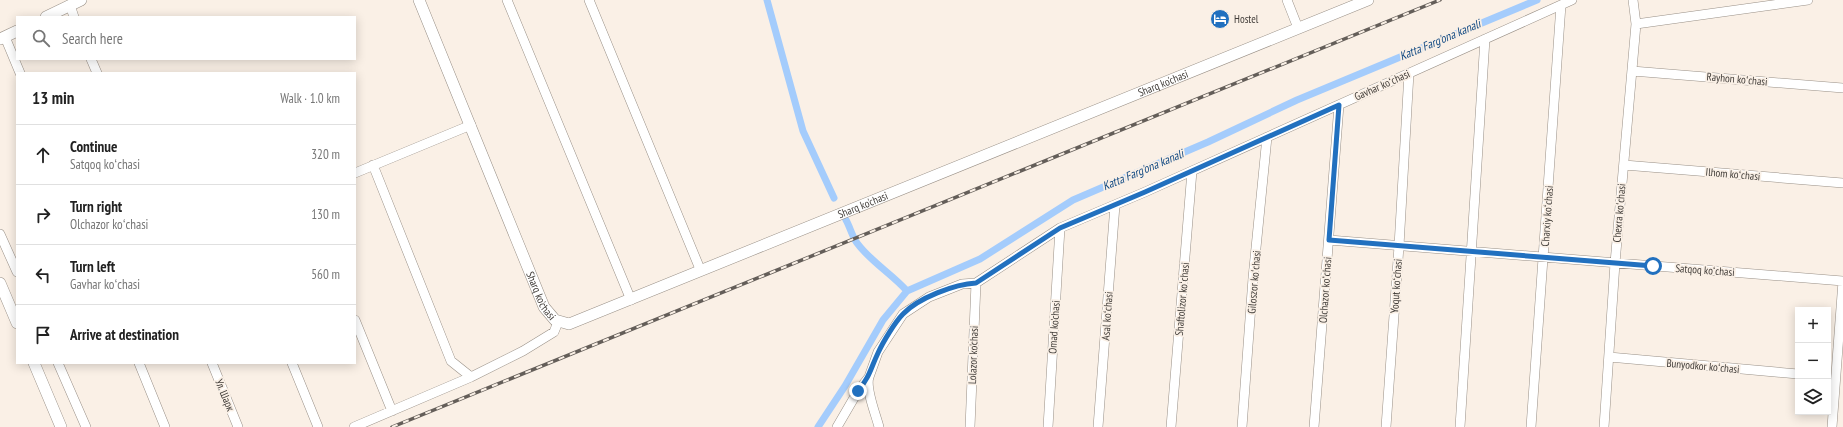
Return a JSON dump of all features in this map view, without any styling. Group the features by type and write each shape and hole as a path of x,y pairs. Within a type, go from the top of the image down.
{"main road":[{"path":"48,16 81,0"},
{"name":"Sharq ko'chasi","path":"419,0 544,307 549,315 558,322 569,324 631,300 700,269 1368,0"},
{"path":"3,38 16,32"},
{"path":"0,283 16,321"},
{"path":"34,364 61,427"}],"street":[{"path":"507,0 631,300"},
{"path":"589,0 700,269"},
{"path":"1287,0 1298,28"},
{"name":"Gavhar koʻchasi","path":"837,427 858,391 869,377 878,352 903,314 929,297 962,284 976,283 1060,228 1192,171 1572,0"},
{"name":"Chexra koʻchasi","path":"1604,427 1615,263 1636,24 1633,0"},
{"path":"1636,24 1808,0"},
{"path":"70,5 74,16"},
{"name":"Charxiy koʻchasi","path":"1531,427 1544,257 1560,5"},
{"path":"3,38 20,72"},
{"path":"1460,427 1470,251 1485,39"},
{"path":"91,60 97,72"},
{"name":"Rayhon koʻchasi","path":"1632,71 1843,88"},
{"name":"Yoqut koʻchasi","path":"1386,427 1399,246 1409,73"},
{"name":"Olchazor koʻchasi","path":"1314,427 1339,105"},
{"path":"356,172 470,125"},
{"name":"Giloszor koʻchasi","path":"1242,427 1253,278 1267,137"},
{"path":"373,165 451,361 471,377"},
{"name":"Ilhom koʻchasi","path":"1624,165 1843,184"},
{"name":"Shaftolizor koʻchasi","path":"1171,427 1192,171"},
{"name":"Asal koʻchasi","path":"1098,427 1115,205"},
{"name":"Omad ko'chasi","path":"1048,427 1060,228"},
{"path":"0,234 16,268"},
{"name":"Satqoq koʻchasi","path":"1329,240 1843,281"},
{"path":"1832,427 1843,281"},
{"name":"Lolazor ko'chasi","path":"970,427 976,283"},
{"path":"356,322 392,411"},
{"path":"354,427 471,377 523,351 554,332 558,322"},
{"name":"Bunyodkor koʻchasi","path":"1609,357 1795,374"},
{"path":"58,364 86,427"},
{"path":"139,364 165,427"},
{"name":"Ул. Шарк","path":"212,364 238,427"},
{"path":"292,364 318,427"},
{"path":"869,377 867,381 879,427"}],"waterway":[{"path":"767,0 803,131 834,198"},
{"name":"Katta Farg'ona kanali","path":"818,427 845,386 883,320 907,291 980,259 1073,200 1208,142 1297,100 1537,0"},
{"path":"846,220 855,240 862,250 907,291"}],"railway":[{"path":"392,427 1440,0"}],"place":[{"name":"Hostel","path":"1220,19"}],"route":[{"path":"858,391 869,377 878,352 903,314 929,297 962,284 976,283 1060,228 1145,192 1339,105 1329,240 1653,266"}]}
